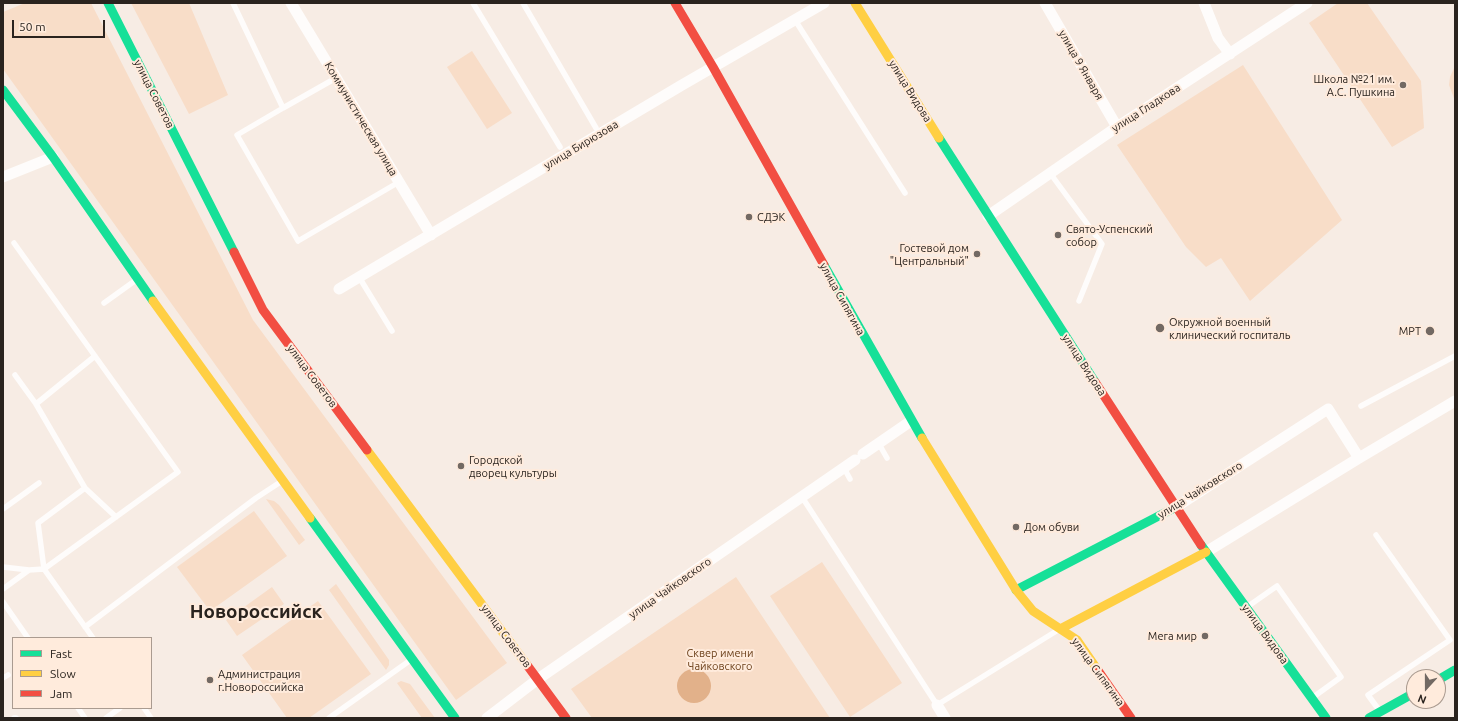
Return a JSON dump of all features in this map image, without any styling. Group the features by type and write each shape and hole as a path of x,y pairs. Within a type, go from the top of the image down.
{"street":[{"name":"улица Советов","path":"108,3 263,310 566,718"},
{"name":"Коммунистическая улица","path":"291,3 431,235"},
{"name":"улица Сипягина","path":"675,3 713,67 912,421 1016,590 1033,611 1062,628 1078,640 1131,718"},
{"name":"улица Бирюзова","path":"339,289 713,67 824,3"},
{"name":"улица Видова","path":"855,3 988,216 1176,507 1206,552 1326,718"},
{"name":"улица 9 Января","path":"1045,3 1117,127"},
{"path":"1204,3 1218,38 1230,54"},
{"name":"улица Гладкова","path":"988,216 1117,127 1307,3"},
{"path":"3,90 53,157 138,279 282,480 455,718"},
{"path":"3,177 53,157"},
{"path":"1062,628 1206,552 1359,458 1455,402"},
{"name":"улица Чайковского","path":"1016,590 1176,507 1328,409 1359,458"},
{"name":"улица Чайковского","path":"487,718 538,680 912,421"},
{"path":"1446,675 1455,670"},
{"path":"1369,718 1406,698"},
{"path":"937,705 945,718"}],"lane":[{"path":"233,3 284,108"},
{"path":"473,3 560,147"},
{"path":"523,3 596,128"},
{"path":"795,20 905,193"},
{"path":"336,78 237,135 298,241 399,182"},
{"path":"1050,173 1102,244 1079,301"},
{"path":"3,567 29,570 44,569 178,472 95,356 74,324 14,243"},
{"path":"359,278 392,331"},
{"path":"104,303 138,279"},
{"path":"36,404 95,356"},
{"path":"1361,406 1455,356"},
{"path":"15,375 36,404 86,488 116,517"},
{"path":"879,444 887,458"},
{"path":"844,468 850,479"},
{"path":"85,627 282,480"},
{"path":"3,509 39,483"},
{"path":"86,488 38,523 44,569 92,637"},
{"path":"802,497 937,705 1062,628"},
{"path":"1376,535 1450,640 1368,695 1381,712"},
{"path":"3,589 29,570"},
{"path":"1246,608 1277,586 1341,677 1312,698"},
{"path":"3,602 27,637"},
{"path":"329,718 412,659"},
{"path":"79,709 84,718"},
{"path":"106,718 119,709"},
{"path":"145,709 151,718"}],"green space":[{"path":"25,3 91,3 253,320 507,663 456,700 3,69 3,12"},
{"path":"131,3 189,3 228,95 189,114"},
{"path":"1338,3 1367,3 1421,81 1424,128 1392,147 1309,23"},
{"path":"472,51 512,113 487,129 447,67"},
{"path":"1243,65 1342,220 1250,301 1221,258 1206,267 1186,247 1117,145"},
{"path":"1455,66 1455,101 1449,85 1450,77"},
{"path":"266,499 274,501 279,505 305,540 299,545"},
{"path":"254,511 287,556 210,611 177,567"},
{"path":"822,562 902,683 850,717 770,596"},
{"name":"Сквер имени Чайковского","path":"736,577 830,718 592,718 571,689"},
{"path":"336,584 389,660 389,665 386,670 329,590"},
{"path":"272,587 284,604 237,636 226,620"},
{"path":"318,601 371,674 309,718 287,718 242,655"},
{"path":"401,681 410,684 435,718 422,718 397,683"}],"shaded area":[{"path":"691,669 697,669 706,674 710,680 710,692 706,698 697,703 691,703 682,698 677,689 677,683 682,674"}],"traffic: fast":[{"path":"108,3 234,252"},
{"path":"3,90 53,157 153,301"},
{"path":"939,138 1095,382"},
{"path":"824,265 922,438"},
{"path":"1016,590 1176,507"},
{"path":"310,518 455,718"},
{"path":"1201,545 1326,718"},
{"path":"1446,675 1455,670"},
{"path":"1369,718 1406,697"}],"traffic: slow":[{"path":"855,3 939,138"},
{"path":"153,301 310,518"},
{"path":"922,438 1016,590 1033,611 1077,640 1097,669"},
{"path":"367,450 527,665"},
{"path":"1062,628 1206,552"}],"traffic: jam":[{"path":"675,3 713,67 824,265"},
{"path":"234,252 263,310 367,450"},
{"path":"1095,382 1201,545"},
{"path":"527,665 566,718"},
{"path":"1097,669 1131,718"}],"place":[{"name":"Школа №21 им. А.С. Пушкина","path":"1403,85"},
{"name":"СДЭК","path":"749,217"},
{"name":"Свято-Успенский собор","path":"1058,235"},
{"name":"Гостевой дом \"Центральный\"","path":"977,254"},
{"name":"Окружной военный клинический госпиталь","path":"1160,328"},
{"name":"МРТ","path":"1430,331"},
{"name":"Городской дворец культуры","path":"461,466"},
{"name":"Дом обуви","path":"1016,527"},
{"name":"Мега мир","path":"1205,636"},
{"name":"Администрация г.Новороссийска","path":"210,680"}],"district":[{"name":"Новороссийск","path":"256,612"}]}
